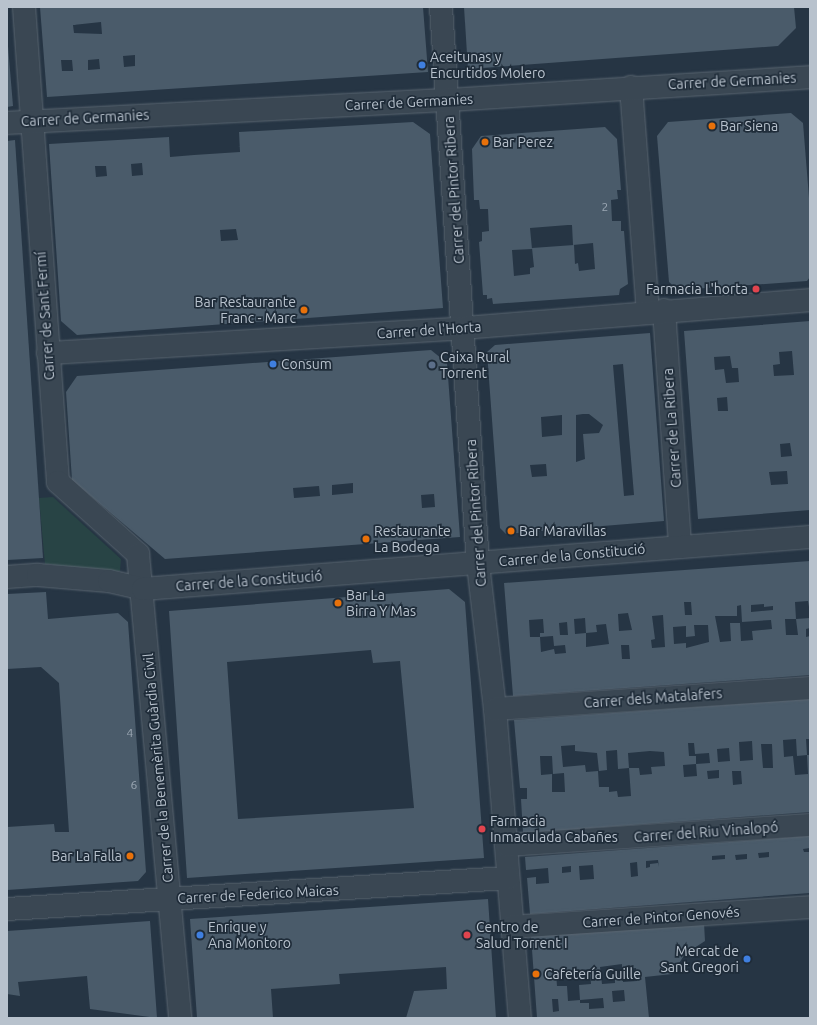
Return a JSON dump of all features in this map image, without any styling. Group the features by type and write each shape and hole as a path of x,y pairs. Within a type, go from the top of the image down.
{"street":[{"name":"Carrer de Sant Fermí","path":"24,7 58,482 138,554 143,589"},
{"name":"Carrer del Pintor Ribera","path":"441,7 464,328 478,564 495,709 507,845 511,927 520,1018"},
{"name":"Carrer de Germanies","path":"7,123 448,100 631,87 810,77"},
{"name":"Carrer de La Ribera","path":"631,87 680,546"},
{"name":"Carrer de l'Horta","path":"48,354 464,328 656,311 810,300"},
{"name":"Carrer de la Constitució","path":"7,577 38,576 109,581 143,589 810,537"},
{"name":"Carrer de la Benemèrita Guàrdia Civil","path":"143,589 180,1018"},
{"name":"Carrer dels Matalafers","path":"495,709 810,688"},
{"name":"Carrer del Riu Vinalopó","path":"507,845 810,825"},
{"name":"Carrer de Federico Maicas","path":"7,909 508,878"},
{"name":"Carrer de Pintor Genovés","path":"511,927 810,907"}],"green space":[{"path":"53,497 121,559 120,571 61,571 52,564 45,564 39,498"}],"building":[{"path":"40,7 423,7 428,72 47,97","holes":["101,22 102,34 74,33 73,25","135,55 135,66 124,67 123,56","99,59 100,69 88,70 88,60","61,60 72,60 73,71 62,71"]},
{"path":"464,7 794,7 796,28 778,46 468,69"},
{"path":"7,34 13,106 7,107"},
{"path":"791,113 803,123 810,210 810,277 807,281 678,290 669,282 657,136 668,122"},
{"path":"413,122 430,134 443,308 77,335 61,321 49,144 169,137 170,157 240,152 239,132","holes":["142,163 143,175 132,176 131,164","95,166 106,166 107,176 96,177","236,229 238,240 221,241 220,230"]},
{"path":"605,127 617,139 621,190 617,190 618,199 611,200 612,221 621,221 621,231 624,231 628,284 620,289 619,295 493,304 492,298 487,299 487,295 483,295 479,242 482,241 482,232 489,231 488,209 480,209 479,200 474,200 472,149 481,136","holes":["572,225 573,245 593,243 595,269 579,271 578,263 575,264 574,245 532,248 534,267 530,268 530,274 514,276 512,250 532,249 530,228"]},
{"path":"15,140 43,558 7,560 7,141"},
{"path":"810,321 810,510 698,519 684,331","holes":["792,351 794,375 774,376 773,365 780,364 779,352","730,356 732,368 738,368 739,382 726,383 724,369 715,370 714,357","727,397 728,411 718,411 717,398","790,443 792,456 781,457 780,444","787,471 788,484 771,485 769,472"]},
{"path":"650,333 664,521 506,534 500,528 487,352 495,345","holes":["623,364 634,495 624,496 613,365","589,414 603,425 599,433 583,434 585,459 576,462 576,415","562,415 562,435 542,437 541,417","546,464 547,476 532,477 530,465"]},
{"path":"431,350 447,363 460,537 165,559 72,480 66,392 77,376","holes":["353,483 353,493 332,495 332,485","319,486 320,496 294,498 293,488","434,494 435,507 422,508 421,495"]},
{"path":"810,561 810,613 808,601 795,602 796,619 810,618 810,628 806,629 806,637 810,636 810,675 513,696 504,583","holes":["684,602 691,602 692,615 685,615","764,604 764,607 773,606 773,610 751,612 751,605","741,605 742,622 771,620 772,629 752,631 753,640 741,641 740,623 730,623 731,641 720,642 715,616 737,616 737,606","628,613 632,630 619,631 618,614","663,615 665,647 652,648 651,640 655,639 652,616","585,618 586,633 575,634 574,619","543,619 544,633 540,633 540,637 530,637 529,620","785,619 796,619 798,635 786,635","567,622 568,635 560,635 559,623","606,624 609,644 586,647 586,633 597,632 596,625","694,625 708,625 709,642 686,648 686,643 674,644 673,627 686,626 686,637 695,636","553,636 554,646 565,645 566,653 555,654 554,649 541,652 540,637","621,645 629,645 630,659 622,659"]},
{"path":"449,589 465,602 484,858 187,878 169,611","holes":["371,650 373,663 400,661 414,808 238,819 227,662"]},
{"path":"46,592 48,619 118,613 128,622 146,872 138,881 7,890 7,827 54,824 55,832 69,832 59,683 41,667 7,669 7,594"},
{"path":"810,699 810,739 806,739 807,755 810,755 810,812 523,833 521,799 527,799 527,788 520,788 514,720","holes":["796,739 797,756 807,755 808,774 795,775 793,756 784,757 783,740","752,741 753,760 740,761 739,742","688,743 694,743 695,754 709,753 710,763 696,764 696,756 689,756","761,744 772,744 773,768 763,768","575,745 575,751 597,753 599,771 607,770 606,751 617,750 618,769 629,768 631,796 618,797 617,791 609,792 609,787 599,787 598,771 586,772 585,765 563,767 561,746","729,748 730,761 718,762 717,749","650,751 664,752 665,766 651,767 652,774 640,775 639,768 629,768 628,753","540,756 552,756 553,774 564,773 565,792 552,792 552,774 541,775","696,764 697,776 684,777 683,765","719,770 719,778 708,779 707,771","732,771 741,771 742,784 733,785"]},
{"path":"810,836 810,848 803,849 804,852 810,852 810,893 530,914 527,878 536,877 536,884 549,883 548,868 526,870 525,857","holes":["769,852 769,857 759,858 758,853","747,854 747,859 736,860 735,855","725,855 725,859 712,860 712,856","658,860 659,867 658,863 650,864 650,867 646,868 646,861","637,862 638,876 631,877 630,863","593,865 594,879 580,880 579,866","571,866 571,872 562,873 562,867"]},
{"path":"488,899 496,1018 406,1018 414,991 447,989 446,967 339,974 340,984 271,989 273,1018 197,1018 190,919"},
{"path":"150,921 157,1018 90,1009 87,976 18,982 20,996 7,994 7,931"},
{"path":"704,923 705,941 685,954 672,974 645,977 649,1018 537,1018 531,936","holes":["622,964 622,969 636,968 637,981 623,982 623,973 615,974 615,983 602,984 600,967","590,969 591,984 579,985 580,1000 568,1001 567,986 557,986 556,973","624,990 625,1001 613,1002 612,991","603,998 604,1008 589,1009 589,1003 580,1003 580,1000","552,999 558,999 559,1011 553,1012"]}],"place":[{"name":"Aceitunas y Encurtidos Molero","path":"422,65"},
{"name":"Bar Siena","path":"712,126"},
{"name":"Bar Perez","path":"485,142"},
{"name":"Farmacia L'horta","path":"756,289"},
{"name":"Bar Restaurante Franc - Marc","path":"304,310"},
{"name":"Consum","path":"273,364"},
{"name":"Caixa Rural Torrent","path":"432,365"},
{"name":"Bar Maravillas","path":"511,531"},
{"name":"Restaurante La Bodega","path":"366,539"},
{"name":"Bar La Birra Y Mas","path":"338,603"},
{"name":"Farmacia Inmaculada Cabañes","path":"482,829"},
{"name":"Bar La Falla","path":"130,856"},
{"name":"Enrique y Ana Montoro","path":"200,935"},
{"name":"Centro de Salud Torrent I","path":"467,935"},
{"name":"Mercat de Sant Gregori","path":"747,959"},
{"name":"Cafetería Guille","path":"536,974"}]}
